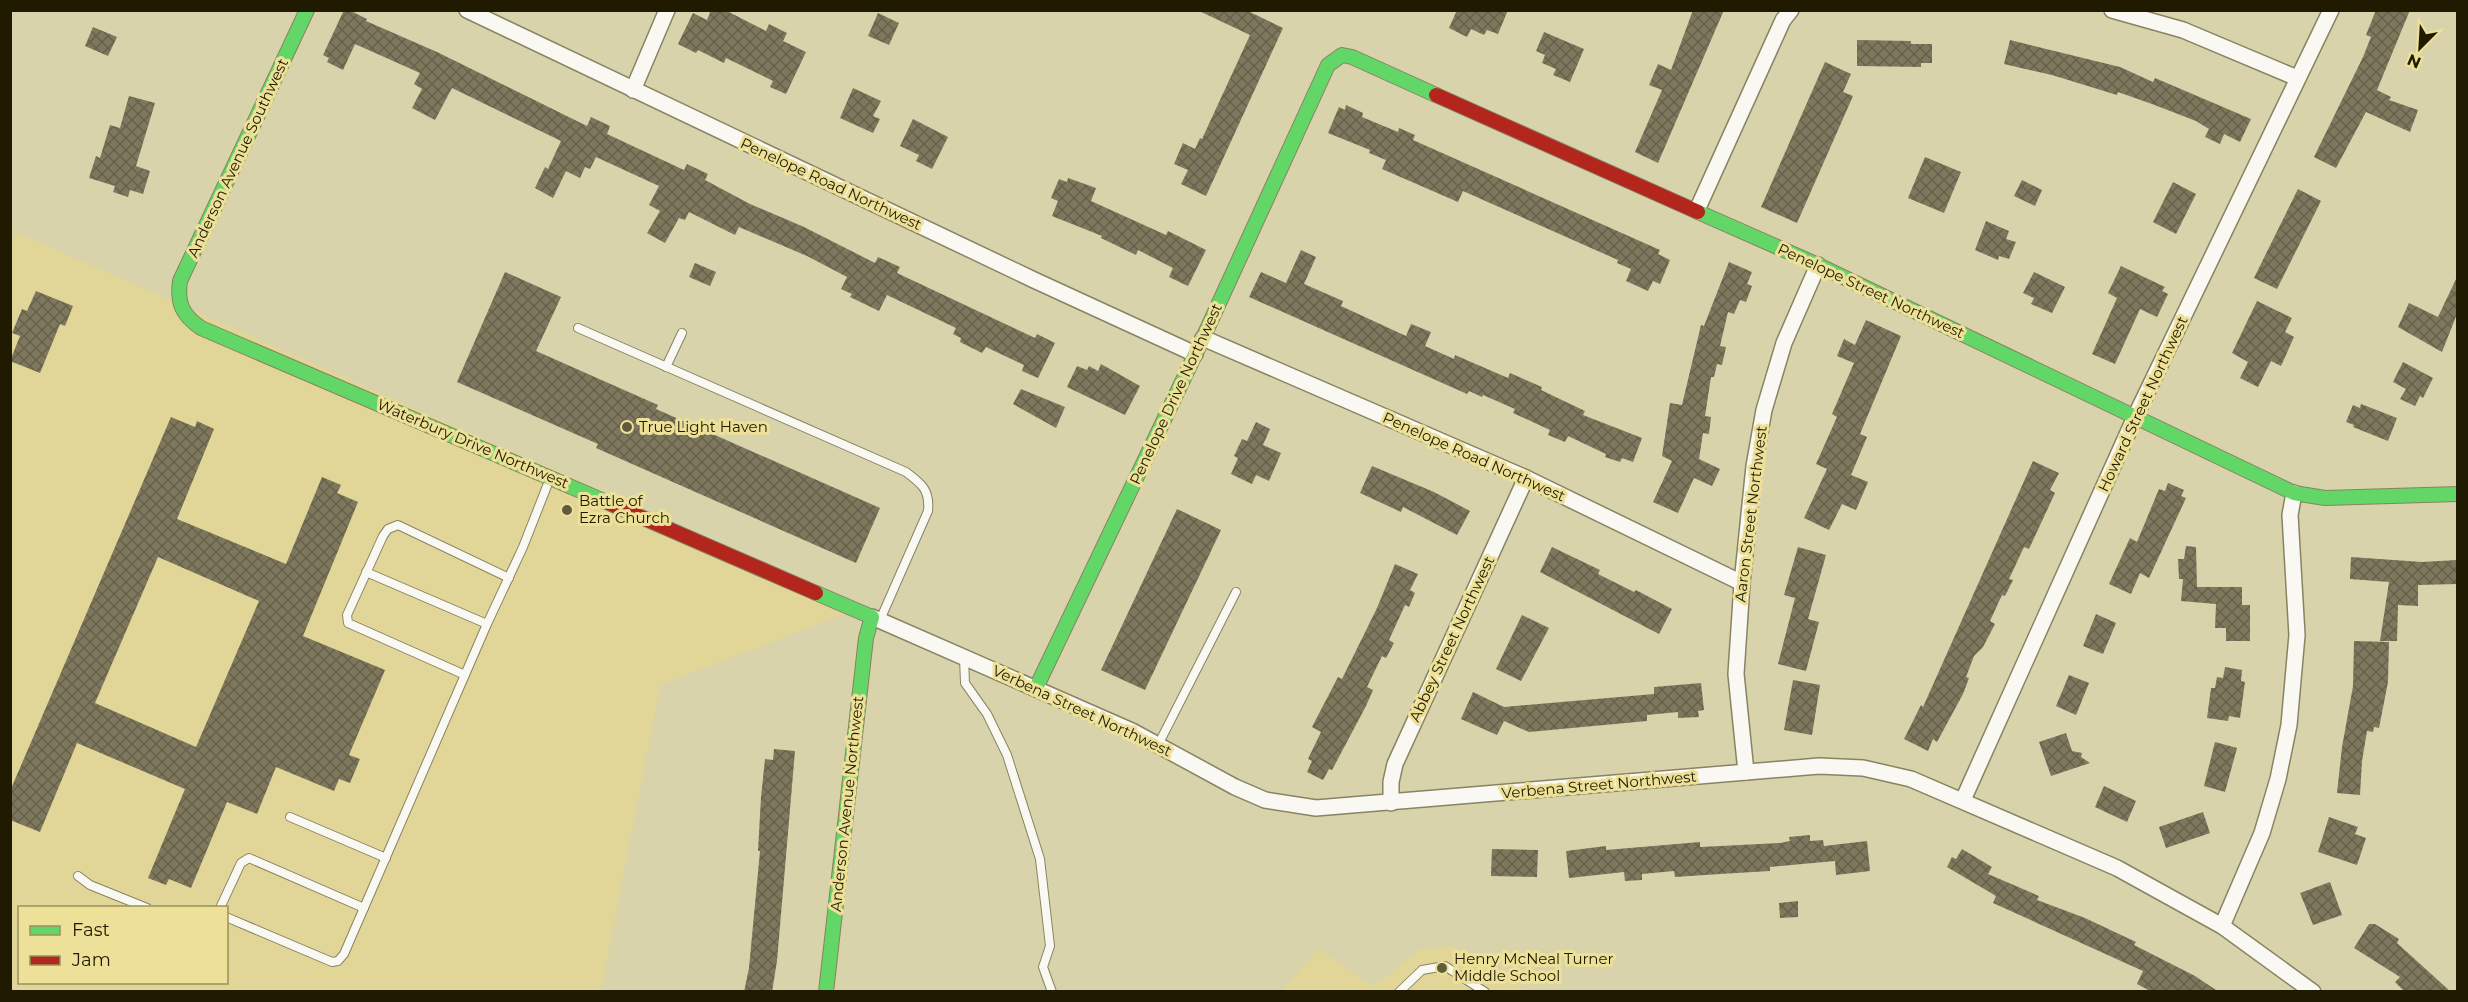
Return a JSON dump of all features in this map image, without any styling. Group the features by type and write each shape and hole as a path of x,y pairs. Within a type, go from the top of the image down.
{"street":[{"name":"Anderson Avenue Southwest","path":"179,307 180,281 307,10"},
{"name":"Penelope Road Northwest","path":"467,10 1195,354"},
{"path":"633,90 668,10"},
{"path":"1697,210 1783,20 1791,10"},
{"path":"2112,10 2183,30 2297,78"},
{"name":"Howard Street Northwest","path":"1963,800 2135,417 2331,10"},
{"name":"Penelope Street Northwest","path":"1312,99 1328,65 1342,55 1352,57 1818,265 2294,493 2325,498 2456,489"},
{"name":"Penelope Drive Northwest","path":"1036,688 1203,338 1312,99"},
{"name":"Aaron Street Northwest","path":"1746,772 1736,674 1742,583 1754,466 1764,410 1784,343 1818,265"},
{"name":"Waterbury Drive Northwest","path":"179,307 189,320 201,328 876,619"},
{"name":"Penelope Road Northwest","path":"1203,338 1526,478 1742,583"},
{"name":"Abbey Street Northwest","path":"1392,803 1391,782 1395,764 1526,478"},
{"path":"2222,926 2262,834 2278,780 2289,725 2297,635 2290,515 2294,493"},
{"name":"Verbena Street Northwest","path":"876,619 1132,731 1235,787 1265,800 1316,808 1820,766 1863,768 1911,779 2117,868 2222,926 2313,992"},
{"name":"Anderson Avenue Northwest","path":"826,992 866,638 876,619"}],"lane":[{"path":"578,328 906,472 924,486 929,497 928,511 876,619"},
{"path":"666,367 682,333"},
{"path":"228,918 332,962 338,961 344,954 509,578 550,477"},
{"path":"465,675 348,623 347,615 366,572 383,536 388,529 398,525 509,578"},
{"path":"366,572 487,624"},
{"path":"1158,745 1236,592"},
{"path":"964,657 965,683 987,714 1007,755 1040,860 1050,946 1043,967 1052,992"},
{"path":"290,817 386,858"},
{"path":"221,906 241,863 249,858 364,908"},
{"path":"78,876 90,885 142,906"},
{"path":"1398,992 1422,970 1446,966 1481,990"}],"shaded area":[{"path":"16,232 863,607 660,685 601,991 11,992 10,245"},
{"name":"Henry McNeal Turner Middle School","path":"1451,946 1527,991 1280,992 1319,949 1373,987 1419,950"}],"building":[{"path":"344,10 349,10 367,19 366,21 437,52 587,126 591,117 610,126 607,134 684,170 687,164 708,174 705,180 750,204 804,227 875,263 878,257 900,267 897,273 1035,338 1037,334 1055,343 1038,378 1022,371 1024,365 986,347 982,353 960,342 961,338 953,334 956,328 887,295 879,311 850,297 852,294 841,289 847,277 807,256 739,227 735,235 689,212 685,220 679,218 665,243 647,233 660,211 649,205 659,186 596,157 590,169 585,167 580,178 566,171 553,198 535,188 545,167 548,169 561,141 452,88 435,120 412,108 422,89 414,84 420,73 355,44 343,70 327,62 329,58 323,55"},
{"path":"711,10 725,10 766,31 769,24 787,33 783,41 806,52 786,94 770,87 773,81 726,58 724,63 698,50 696,53 678,44 693,13 707,20"},
{"path":"1197,10 1246,10 1283,28 1206,196 1181,184 1188,170 1174,164 1183,143 1195,149 1200,138 1202,139 1250,35"},
{"path":"1457,10 1508,10 1498,34 1487,30 1484,35 1471,29 1467,37 1449,28"},
{"path":"1693,10 1724,10 1658,163 1635,152 1662,90 1649,85 1658,64 1671,70"},
{"path":"2376,10 2410,10 2377,90 2391,97 2389,100 2418,110 2410,132 2366,112 2336,168 2314,157 2363,57 2371,37 2366,35"},
{"path":"878,13 899,23 889,45 868,36"},
{"path":"93,27 117,37 108,56 85,46"},
{"path":"1544,32 1584,49 1570,82 1553,75 1556,69 1542,63 1545,55 1536,51"},
{"path":"1857,40 1911,41 1911,44 1932,44 1932,63 1921,63 1921,67 1857,66"},
{"path":"2010,40 2120,67 2153,82 2155,78 2251,119 2240,142 2224,134 2220,144 2205,137 2209,129 2196,121 2152,104 2118,92 2117,95 2052,75 2004,64"},
{"path":"1825,62 1851,74 1843,92 1853,96 1797,223 1761,207"},
{"path":"853,88 881,101 873,116 880,119 873,133 840,118"},
{"path":"129,96 155,103 136,166 150,171 143,194 130,190 128,197 113,192 115,186 89,178 96,156 100,158 110,125 120,128"},
{"path":"1346,105 1363,113 1362,117 1398,132 1399,128 1415,135 1413,140 1660,250 1658,254 1670,260 1660,284 1653,281 1648,291 1626,281 1631,269 1617,263 1618,260 1463,191 1458,202 1382,169 1386,160 1369,153 1370,150 1328,133 1339,107 1345,110"},
{"path":"913,119 948,137 932,169 916,161 919,155 900,146"},
{"path":"1925,157 1961,172 1944,213 1908,198"},
{"path":"1068,178 1096,188 1091,201 1166,235 1168,231 1206,250 1188,286 1169,277 1173,268 1138,250 1136,255 1101,238 1102,236 1052,216 1058,201 1051,198 1059,179 1067,182"},
{"path":"2022,180 2042,190 2035,206 2014,196"},
{"path":"2173,182 2196,194 2176,234 2153,222"},
{"path":"2298,189 2321,201 2277,289 2254,278"},
{"path":"1986,221 2009,231 2006,239 2016,242 2009,259 1999,256 1998,260 1975,250"},
{"path":"1301,250 1316,257 1304,284 1343,301 1341,306 1406,336 1411,324 1431,332 1425,346 1454,359 1455,355 1508,378 1510,373 1542,387 1541,390 1585,411 1583,415 1642,438 1633,462 1622,458 1620,462 1605,457 1606,454 1568,436 1565,442 1548,435 1550,430 1513,413 1515,409 1483,395 1482,397 1469,391 1467,394 1249,297 1261,272 1286,283"},
{"path":"1729,262 1752,272 1747,284 1752,286 1746,302 1740,300 1734,314 1728,312 1720,346 1726,347 1722,365 1717,364 1714,377 1711,377 1705,416 1711,417 1709,434 1703,433 1699,459 1720,469 1712,486 1694,478 1678,513 1653,502 1672,461 1662,456 1670,403 1682,405 1701,325 1704,326"},
{"path":"695,263 716,272 710,286 689,277"},
{"path":"2121,266 2165,287 2162,291 2168,294 2157,317 2140,309 2115,364 2092,354 2117,298 2108,293"},
{"name":"True Light Haven","path":"505,272 561,297 536,351 658,405 656,409 880,508 856,563 596,448 598,444 457,382"},
{"path":"2034,272 2065,287 2052,313 2031,304 2034,298 2023,293"},
{"path":"2457,277 2457,314 2442,352 2398,327 2409,303 2438,317"},
{"path":"36,291 73,306 65,326 60,324 40,373 10,361 20,336 12,333 22,309 27,311"},
{"path":"2257,301 2292,318 2285,332 2294,337 2281,366 2271,361 2258,387 2240,378 2248,362 2232,353"},
{"path":"1866,320 1901,336 1860,434 1867,437 1851,475 1868,482 1856,510 1842,504 1829,530 1804,518 1827,469 1816,464 1837,417 1832,414 1854,363 1837,356 1844,339 1855,345"},
{"path":"2403,362 2433,378 2423,398 2420,396 2415,406 2400,399 2406,389 2393,382"},
{"path":"1101,364 1140,386 1125,415 1067,387 1077,366 1087,370 1089,366 1098,371"},
{"path":"1021,389 1065,407 1056,428 1013,404"},
{"path":"2361,404 2397,418 2388,441 2346,422 2353,405 2360,408"},
{"path":"171,417 195,427 197,421 214,429 177,519 286,564 322,477 341,485 337,493 358,502 303,636 385,670 349,755 360,759 350,783 339,779 334,791 276,767 257,814 227,802 191,888 169,879 166,885 148,878 185,789 77,743 40,832 10,820 10,791","holes":["158,557 259,601 196,747 95,703"]},
{"path":"1256,422 1270,429 1263,445 1281,453 1269,481 1256,475 1252,484 1231,474 1238,458 1234,456 1242,439 1247,441"},
{"path":"2033,461 2059,473 2050,490 2055,493 2029,549 2024,547 2009,579 2013,580 2005,596 2002,595 1990,621 1995,624 1983,647 1974,656 1966,677 1969,678 1963,694 1937,742 1933,739 1928,751 1904,739 1921,705 1923,707"},
{"path":"1372,466 1434,492 1470,511 1457,535 1403,507 1401,512 1360,493"},
{"path":"2168,483 2184,490 2181,496 2186,498 2149,578 2140,573 2131,594 2109,584 2130,538 2137,542 2159,489 2165,491"},
{"path":"1177,509 1221,530 1145,690 1101,670"},
{"path":"2186,546 2196,547 2197,587 2242,587 2242,605 2250,605 2250,641 2226,641 2226,628 2215,628 2216,604 2181,601 2183,579 2179,579 2178,559 2184,559"},
{"path":"1552,547 1600,570 1598,574 1672,609 1659,634 1540,572"},
{"path":"1798,547 1826,555 1808,619 1819,622 1806,671 1778,664 1795,598 1784,595"},
{"path":"2351,557 2422,562 2457,560 2457,584 2418,585 2418,606 2398,605 2397,641 2380,641 2389,582 2350,579"},
{"path":"1395,564 1418,574 1410,590 1415,593 1409,607 1405,605 1389,640 1394,643 1386,658 1382,656 1367,687 1373,690 1366,706 1332,770 1329,769 1323,780 1307,772 1312,761 1308,759 1321,732 1312,727 1338,677 1342,679 1377,608"},
{"path":"2096,614 2116,623 2103,654 2083,646"},
{"path":"1522,615 1549,628 1521,681 1496,669"},
{"path":"2354,641 2389,642 2388,682 2379,728 2374,727 2373,732 2367,731 2360,795 2337,793 2342,747 2353,686"},
{"path":"2225,667 2242,670 2241,681 2245,682 2240,718 2229,716 2228,721 2207,718 2211,688 2215,688 2217,677 2223,678"},
{"path":"2069,675 2089,683 2076,715 2056,706"},
{"path":"1793,680 1820,685 1812,735 1784,730"},
{"path":"1701,683 1704,710 1698,711 1699,717 1678,718 1678,712 1647,715 1647,721 1529,732 1504,721 1497,735 1461,719 1473,692 1504,707 1654,694 1654,687"},
{"path":"2066,733 2072,751 2082,753 2081,757 2090,763 2051,776 2039,742"},
{"path":"2215,742 2237,748 2225,792 2204,786"},
{"path":"774,749 795,751 777,961 772,992 744,992 749,968 760,851 758,851 765,759 773,760"},
{"path":"2104,786 2136,801 2127,822 2095,807"},
{"path":"2203,812 2210,833 2166,848 2159,827"},
{"path":"2329,817 2358,827 2355,834 2366,838 2357,865 2318,852"},
{"path":"1810,835 1810,841 1823,840 1824,846 1867,841 1870,871 1836,875 1835,861 1770,867 1770,871 1675,877 1674,871 1642,874 1642,880 1625,881 1624,872 1569,878 1566,851 1606,846 1606,850 1700,842 1700,847 1780,843 1790,841 1789,837"},
{"path":"1492,849 1538,850 1537,877 1491,876"},
{"path":"1962,849 1992,867 1988,874 2039,896 2037,900 2085,918 2136,942 2134,945 2195,976 2219,992 2152,992 2137,984 2143,971 1993,903 1996,896 1947,867 1952,857 1956,859"},
{"path":"2330,882 2342,915 2313,925 2300,893"},
{"path":"1798,901 1798,917 1780,918 1779,903"},
{"path":"2369,924 2375,924 2399,939 2397,943 2451,992 2405,992 2395,982 2400,977 2354,948"}],"traffic: fast":[{"path":"307,10 180,281 179,296 185,313 201,328 604,501"},
{"path":"1036,688 1203,338 1328,65 1342,55 1352,57 1436,95"},
{"path":"1698,212 1818,265 2294,493 2325,498 2458,494"},
{"path":"816,593 872,617 866,638 826,992"}],"traffic: jam":[{"path":"1436,95 1698,212"},
{"path":"604,501 816,593"}],"place":[{"name":"True Light Haven","path":"627,427"},
{"name":"Battle of Ezra Church","path":"567,510"},
{"name":"Henry McNeal Turner Middle School","path":"1442,968"}]}
